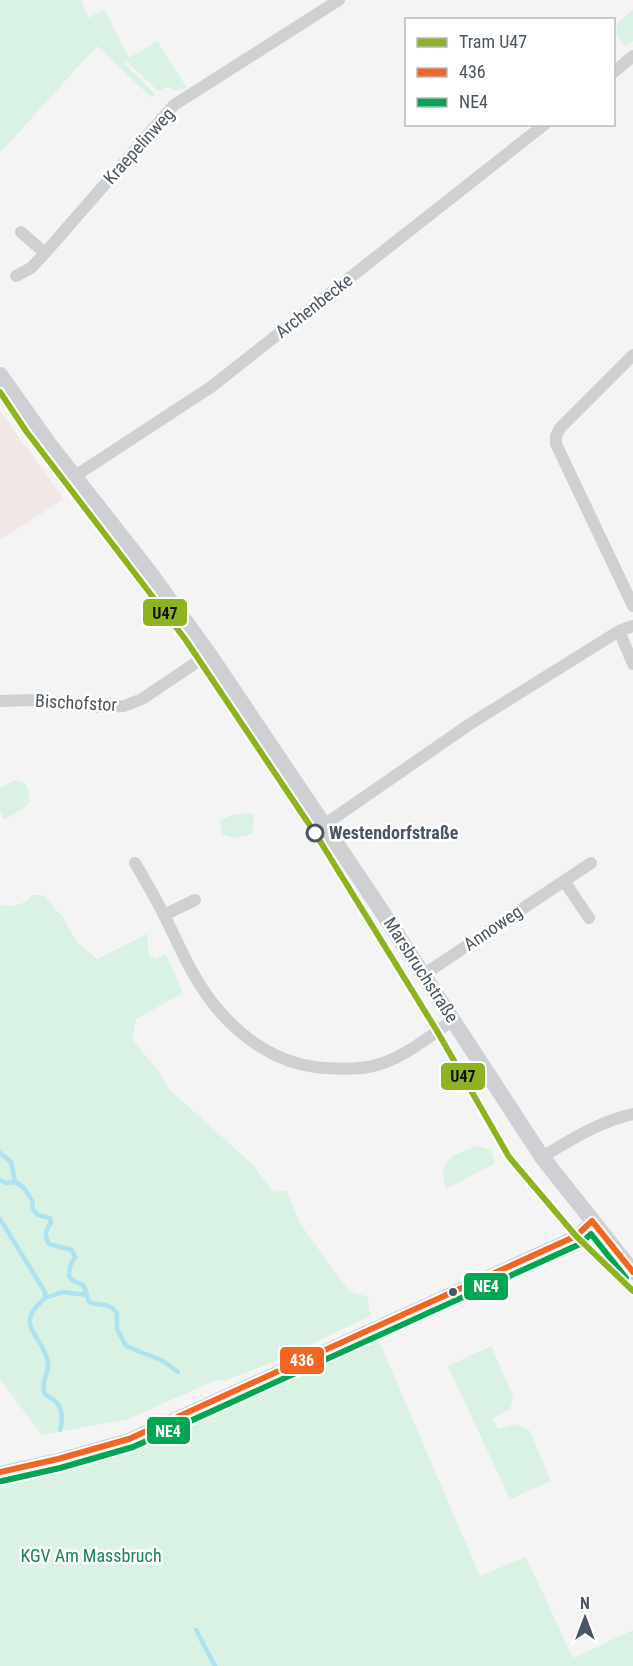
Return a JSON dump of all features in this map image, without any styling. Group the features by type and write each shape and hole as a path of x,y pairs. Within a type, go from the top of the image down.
{"street":[{"name":"Kraepelinweg","path":"16,276 31,268 45,253 174,105 339,0"},
{"path":"615,71 632,59"},
{"name":"Archenbecke","path":"75,476 211,387 542,126"},
{"path":"21,232 45,253"},
{"path":"633,355 560,428 556,436 556,444 633,606"},
{"name":"Marsbruchstraße","path":"0,375 209,654 542,1157 633,1272"},
{"path":"324,825 470,723 619,631 633,626"},
{"path":"619,631 633,664"},
{"name":"Bischofstor","path":"0,701 34,700 99,707 124,706 142,699 209,654"},
{"path":"135,863 193,974 212,1002 245,1037 262,1049 285,1060 321,1068 348,1069 373,1066 403,1054 453,1020"},
{"name":"Annoweg","path":"423,975 591,863"},
{"path":"564,881 589,918"},
{"path":"164,915 195,900"},
{"path":"542,1157 579,1135 633,1114"},
{"path":"0,1472 58,1459 129,1438 576,1236 592,1221"}],"shaded area":[{"path":"0,411 64,499 0,540"}],"green space":[{"path":"0,0 81,0 89,18 104,9 129,58 157,41 187,88 176,90 167,87 158,91 126,61 123,62 155,94 152,98 97,46 0,153"},
{"path":"633,10 633,41 625,47 618,35 617,26"},
{"path":"14,780 25,783 30,801 24,808 4,820 0,811 0,788"},
{"path":"252,813 254,818 252,834 234,838 222,834 220,821 235,814"},
{"path":"32,895 43,895 64,919 76,941 97,959 147,934 149,955 156,959 166,954 183,993 136,1019 132,1039 159,1072 168,1088 253,1165 273,1192 286,1190 301,1225 349,1291 368,1297 370,1316 283,1358 227,1380 214,1381 128,1419 42,1435 0,1379 0,905 18,905"},
{"path":"477,1146 491,1150 495,1163 446,1189 443,1171 445,1165 454,1155"},
{"name":"KGV Am Massbruch","path":"378,1339 480,1576 526,1557 573,1658 633,1630 633,1666 0,1666 0,1486 56,1474 136,1447"},
{"path":"491,1346 513,1396 510,1409 492,1419 498,1429 516,1424 529,1430 551,1481 510,1499 448,1366"}],"waterway":[{"name":"Archenbecke","path":"0,1153 11,1162 15,1182 23,1187 32,1200 33,1209 38,1215 50,1218 51,1223 46,1233 49,1244 72,1250 75,1257 70,1266 69,1276 84,1286 89,1302 107,1306 117,1313 117,1329 126,1346 163,1361 178,1372"},
{"path":"0,1180 7,1183 15,1182"},
{"path":"0,1219 45,1292 45,1298 35,1308 30,1324 48,1363 43,1388 45,1395 54,1400 61,1410 60,1430"},
{"path":"45,1298 62,1292 87,1295"},
{"path":"196,1630 215,1666"}],"tram line":[{"name":"U47","path":"0,392 26,431 185,639 315,833 437,1031 509,1157 576,1236 633,1291"}],"transit line":[{"name":"436","path":"592,1221 633,1272"},
{"name":"436","path":"0,1472 129,1439 576,1236 592,1221"},
{"name":"NE4","path":"2,1481 60,1468 133,1447 580,1244 591,1234 626,1278"}],"place":[{"name":"Westendorfstraße","path":"315,833"}]}
